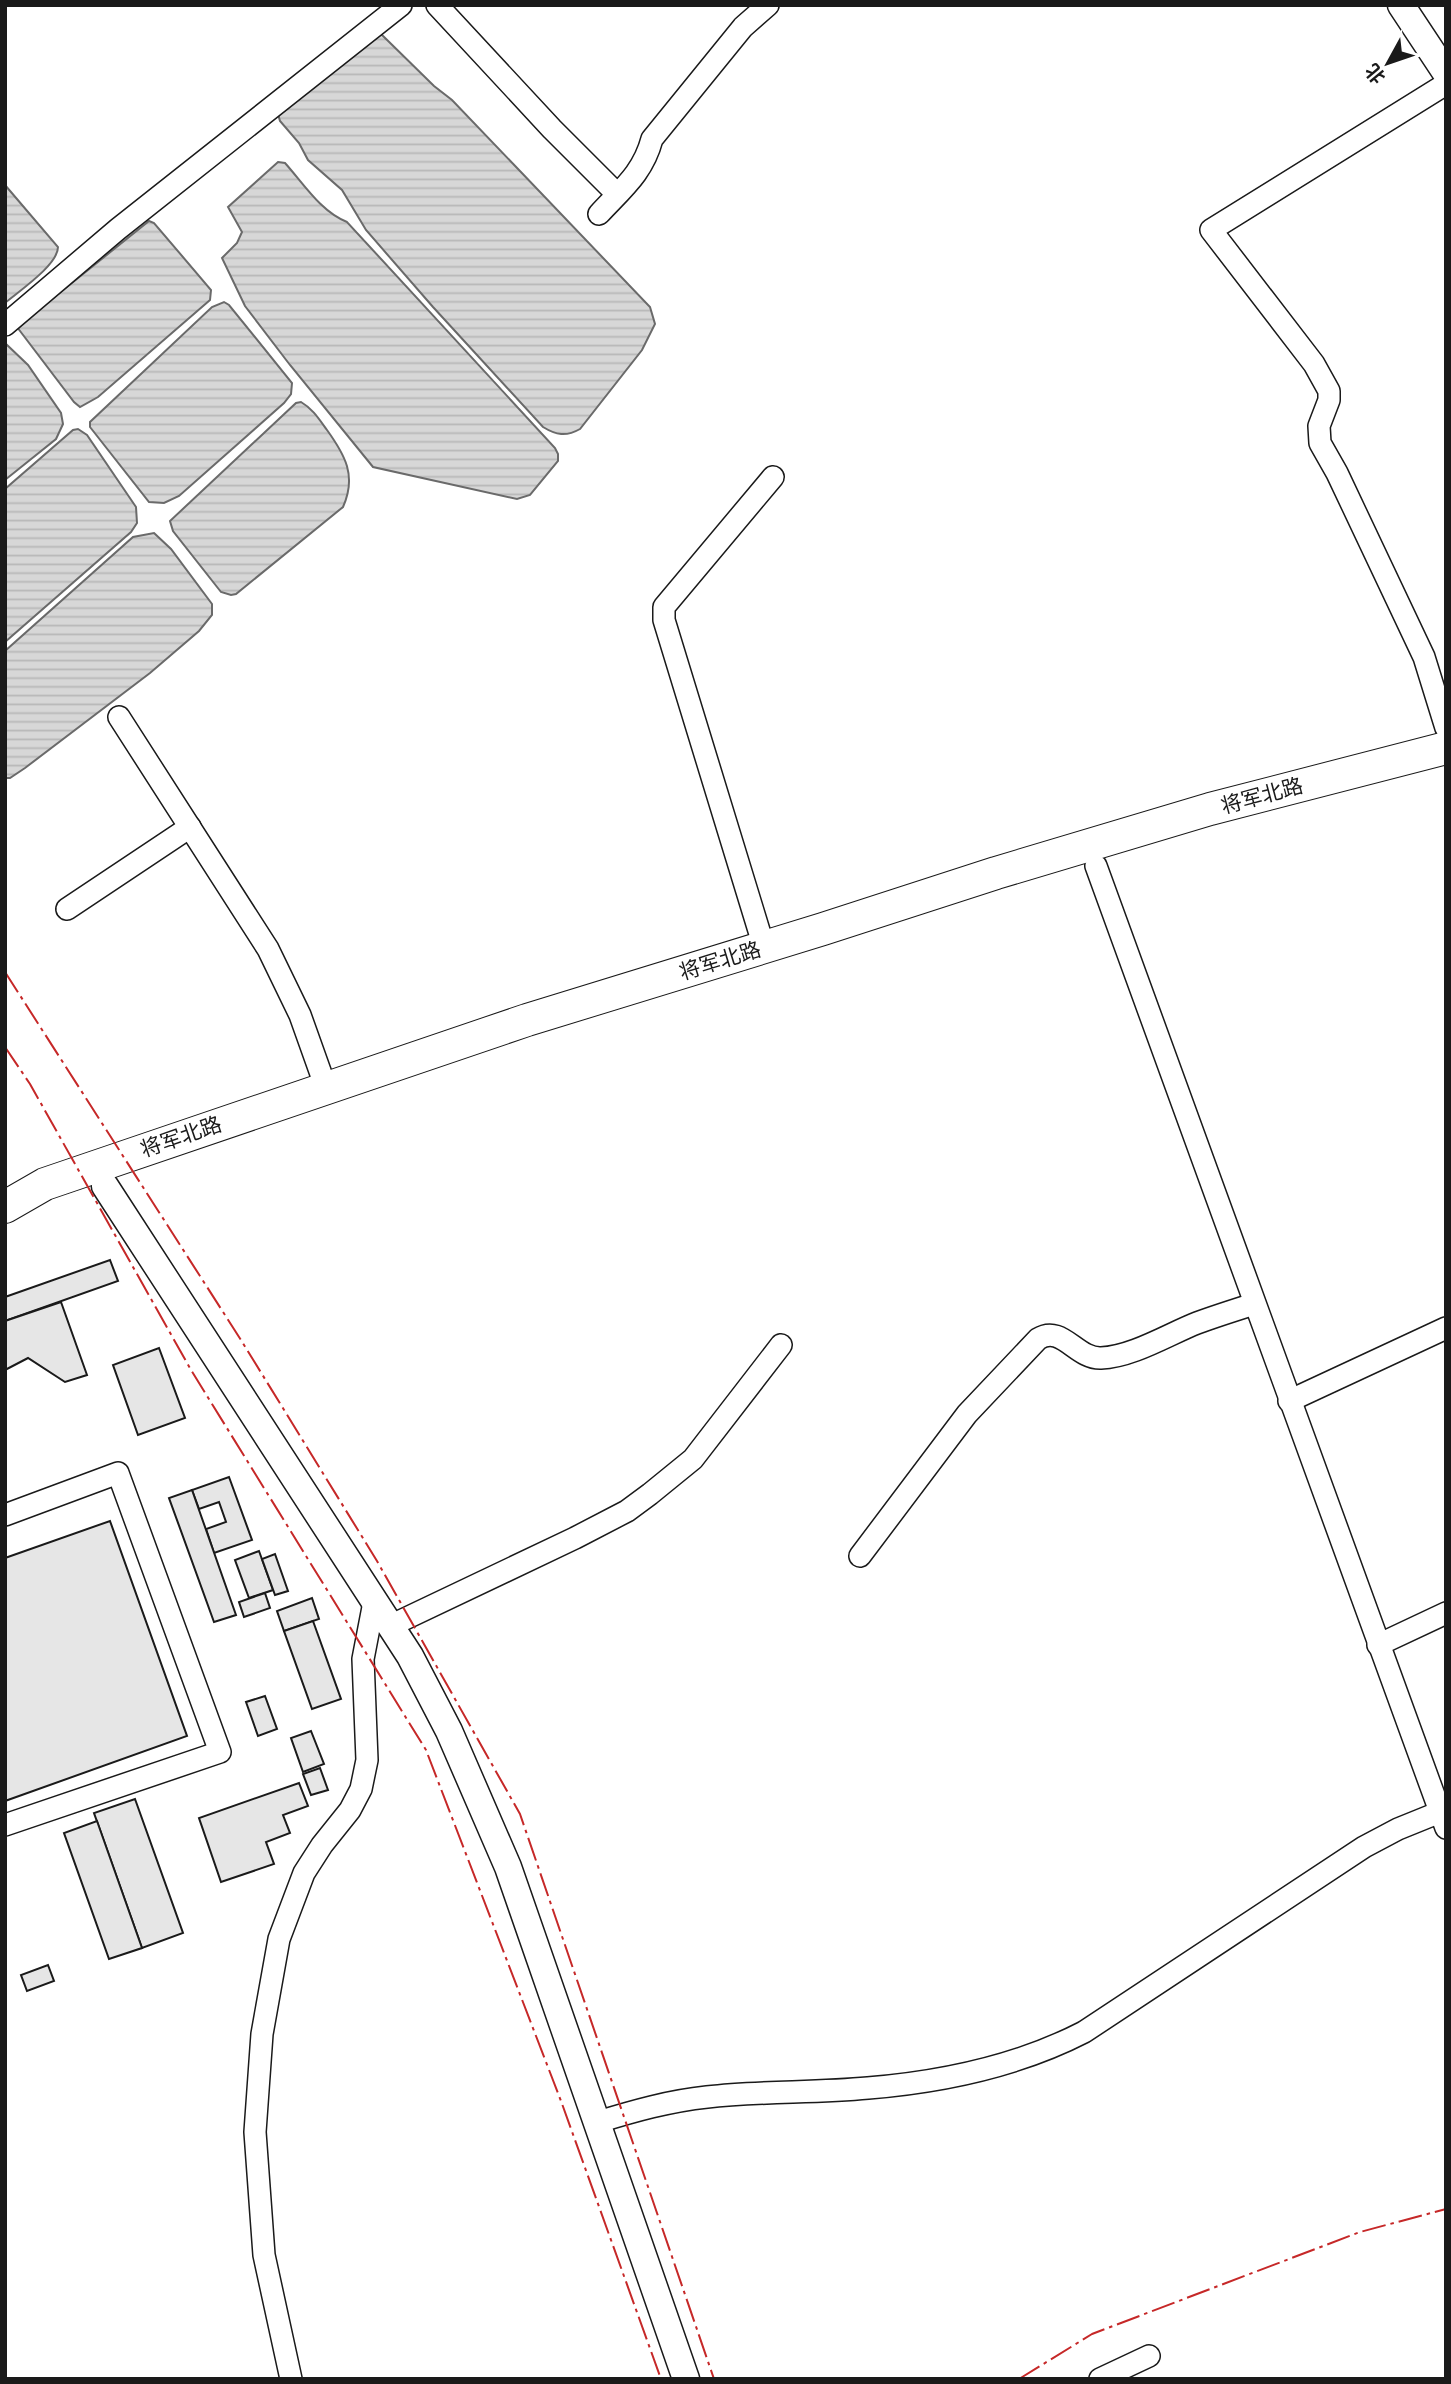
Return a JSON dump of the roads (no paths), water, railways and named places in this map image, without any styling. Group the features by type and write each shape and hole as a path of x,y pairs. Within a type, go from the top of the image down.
{"highway":[{"name":"将军北路","path":"5,1209 45,1184 527,1020 1197,813 1446,748"},
{"name":"将军北路","path":"5,1209 52,1205 533,1040 1096,866 1216,830 1446,770"}],"main road":[{"path":"1401,5 1446,73"},
{"path":"105,1186 428,1688 508,1867 686,2379"}],"street":[{"path":"5,325 118,229 401,5"},
{"path":"437,5 552,129 617,194"},
{"path":"599,214 647,159 652,139 743,27 768,5"},
{"path":"1446,84 1211,230 1325,382 1329,400 1319,426 1320,443 1337,473 1424,657 1446,728"},
{"path":"764,947 664,620 664,607 773,477"},
{"path":"120,717 280,972 300,1015 326,1088"},
{"path":"67,909 190,827"},
{"path":"598,2122 658,2104 707,2097 870,2088 931,2079 1017,2061 1039,2053 1084,2032 1364,1847 1398,1829 1442,1813 1378,1645 1096,866"},
{"path":"860,1556 967,1415 1038,1339 1046,1334 1055,1334 1085,1354 1102,1359 1254,1304"},
{"path":"1289,1401 1446,1328"},
{"path":"390,1626 627,1511 693,1459 781,1345"},
{"path":"5,1515 118,1473 219,1752 5,1825"},
{"path":"291,2379 264,2255 255,2132 262,2034 279,1939 304,1873 322,1845 351,1810 365,1774 367,1759 363,1659 374,1602"},
{"path":"1378,1645 1446,1613"},
{"path":"1100,2379 1149,2356"}]}
